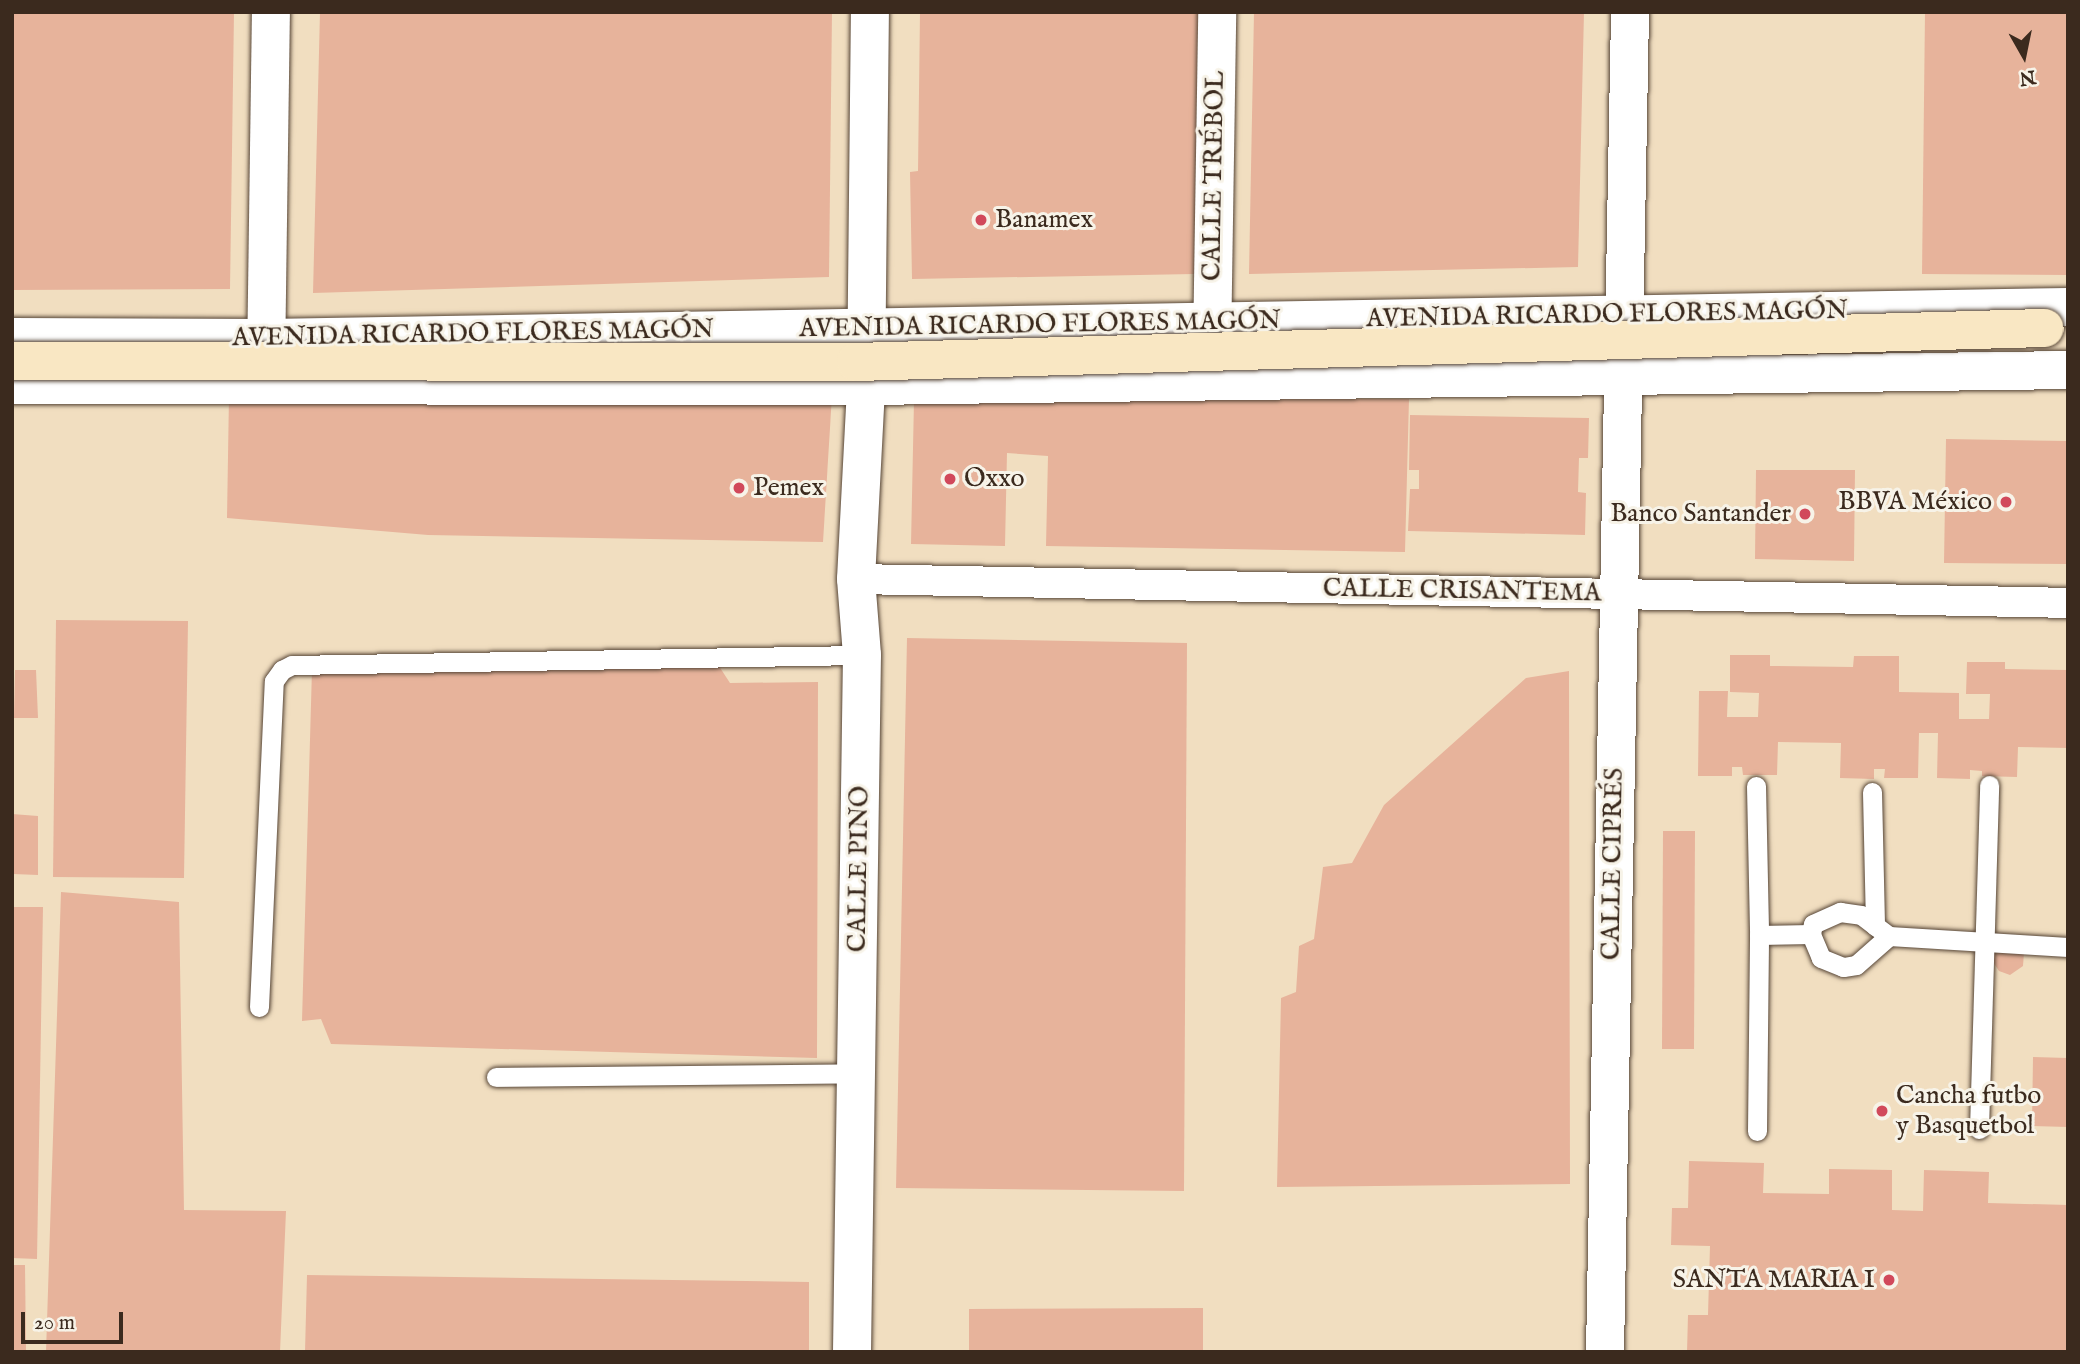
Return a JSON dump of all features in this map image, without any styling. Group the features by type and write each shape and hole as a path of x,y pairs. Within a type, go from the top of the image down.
{"main road":[{"name":"AVENIDA RICARDO FLORES MAGÓN","path":"12,361 856,362 2056,317"}],"street":[{"path":"265,386 271,12"},
{"name":"CALLE PINO","path":"852,1352 862,655 856,579 866,386 864,327 870,12"},
{"name":"CALLE TRÉBOL","path":"1212,381 1217,12"},
{"name":"CALLE CIPRÉS","path":"1605,1352 1630,12"},
{"name":"AVENIDA RICARDO FLORES MAGÓN","path":"12,337 267,338 1624,314 2056,317"},
{"name":"AVENIDA RICARDO FLORES MAGÓN","path":"12,385 866,386 2068,370"},
{"name":"CALLE CRISANTEMA","path":"856,579 2068,603"}],"lane":[{"path":"258,1007 274,681 282,670 292,665 862,655"},
{"path":"1979,1129 1989,785"},
{"path":"1756,786 1759,935 1757,1131"},
{"path":"1872,792 1882,931 1866,958 1843,967 1821,958 1811,934 1813,924 1840,912 1861,915 1882,931 2068,947"},
{"path":"1759,935 1811,934"},
{"path":"496,1077 856,1073"}],"building":[{"path":"12,12 234,12 230,289 12,290"},
{"path":"320,12 832,12 829,277 313,293"},
{"path":"920,12 1198,12 1194,274 912,279 910,172 918,171"},
{"path":"1254,12 1584,12 1578,267 1249,274"},
{"path":"1925,12 2068,12 2068,275 1922,274"},
{"path":"229,395 832,395 823,542 428,535 227,518"},
{"path":"1409,399 1405,552 1046,546 1048,456 1007,453 1005,546 911,544 914,400"},
{"path":"1410,415 1589,418 1588,458 1579,458 1578,492 1586,493 1585,535 1408,531 1410,489 1419,489 1419,470 1409,470"},
{"name":"BBVA México","path":"1946,439 2068,441 2068,564 1944,563"},
{"name":"Banco Santander","path":"1756,470 1855,470 1854,561 1755,559"},
{"path":"56,620 188,621 184,878 53,877"},
{"path":"907,638 1187,643 1184,1191 896,1188"},
{"path":"1730,655 1770,655 1770,666 1853,667 1854,656 1899,656 1899,692 1959,693 1959,719 1989,719 1990,694 1966,694 1967,662 2005,662 2005,669 2068,670 2068,748 2018,747 2017,777 1982,776 1982,771 1970,770 1970,779 1937,778 1938,733 1919,733 1918,778 1884,778 1885,769 1874,769 1874,779 1840,778 1841,743 1778,742 1777,775 1743,775 1742,767 1732,767 1732,776 1698,776 1699,691 1728,691 1727,717 1758,717 1759,693 1730,692"},
{"path":"715,660 730,683 818,682 817,1058 331,1044 321,1019 302,1021 312,669"},
{"path":"15,670 36,670 38,718 14,718"},
{"path":"1569,671 1570,1184 1277,1187 1281,998 1296,992 1299,946 1314,939 1323,867 1352,863 1384,805 1526,678"},
{"path":"12,814 38,816 38,875 13,874"},
{"path":"1663,831 1695,831 1694,1049 1662,1049"},
{"path":"61,892 179,902 184,1210 286,1211 280,1352 46,1352"},
{"path":"13,907 43,907 37,1259 12,1258"},
{"path":"1994,951 2024,952 2023,966 2010,975 1999,971 1993,962"},
{"path":"2033,1057 2068,1058 2068,1127 2032,1126"},
{"name":"SANTA MARIA I","path":"1689,1161 1764,1163 1763,1193 1829,1194 1829,1169 1892,1170 1892,1210 1923,1211 1924,1170 1989,1172 1988,1203 2068,1205 2068,1352 1687,1352 1688,1315 1708,1315 1710,1246 1671,1245 1672,1208 1688,1208"},
{"path":"12,1265 25,1265 26,1352 12,1352"},
{"path":"307,1275 809,1282 809,1352 305,1352"},
{"path":"1203,1308 1203,1352 969,1352 969,1309"}],"place":[{"name":"Banamex","path":"981,220"},
{"name":"Oxxo","path":"950,479"},
{"name":"Pemex","path":"739,488"},
{"name":"BBVA México","path":"2006,502"},
{"name":"Banco Santander","path":"1805,514"},
{"name":"Cancha futbo y Basquetbol","path":"1882,1111"},
{"name":"SANTA MARIA I","path":"1889,1280"}]}
